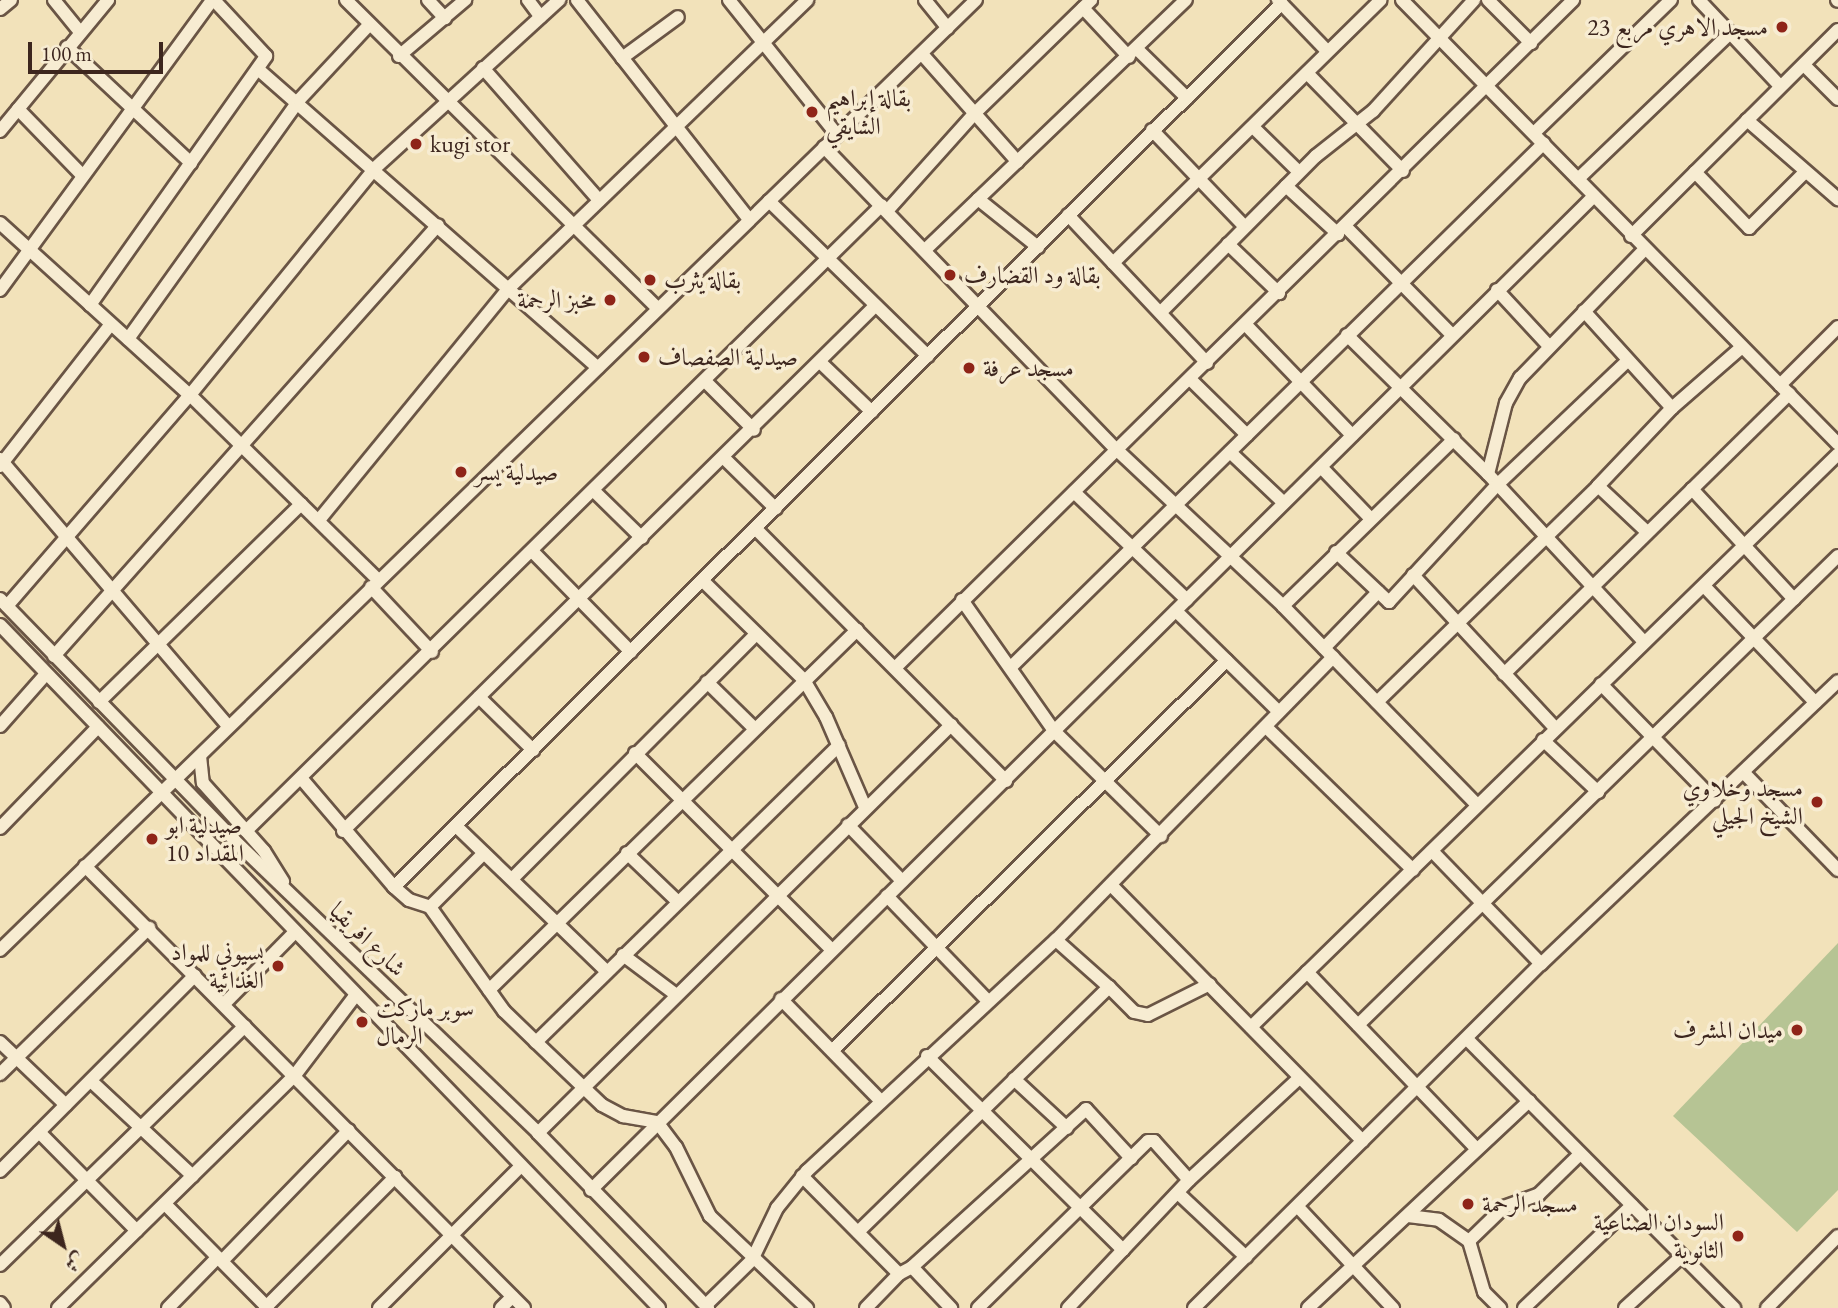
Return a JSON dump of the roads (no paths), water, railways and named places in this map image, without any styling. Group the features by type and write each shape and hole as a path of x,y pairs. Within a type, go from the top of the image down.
{"street":[{"path":"0,9 11,0"},
{"path":"54,0 79,30"},
{"path":"0,131 79,30 108,0"},
{"path":"0,290 213,0 266,52 259,70 89,304"},
{"path":"345,0 443,102 658,309"},
{"path":"428,0 445,18"},
{"path":"399,56 465,0"},
{"path":"528,0 541,17"},
{"path":"3,602 66,538 190,395 374,169 443,102 559,0"},
{"path":"577,0 749,219"},
{"path":"729,0 837,135"},
{"path":"319,520 509,289 807,0"},
{"path":"925,0 948,28"},
{"path":"0,950 176,782 229,726 976,0"},
{"path":"926,249 1186,0"},
{"path":"1113,263 1381,0"},
{"path":"1402,0 1544,143 1644,250 1838,444"},
{"path":"1161,312 1299,172 1359,125 1438,36 1474,0"},
{"path":"1488,0 1531,43"},
{"path":"895,668 1403,171 1573,0"},
{"path":"1534,133 1671,0"},
{"path":"1699,0 1780,86"},
{"path":"246,831 432,652 826,260 885,208 975,113 1088,2 1133,53 1186,98"},
{"path":"394,887 704,582 1280,2 1327,51"},
{"path":"622,58 677,17"},
{"path":"128,339 299,100 368,26"},
{"path":"1631,236 1838,30"},
{"path":"1578,179 1730,33"},
{"path":"67,47 191,163"},
{"path":"922,54 1018,162"},
{"path":"1804,65 1838,99"},
{"path":"483,68 599,200"},
{"path":"259,70 299,100 598,368"},
{"path":"1307,73 1403,171"},
{"path":"18,109 83,176"},
{"path":"1747,120 1838,200"},
{"path":"1253,127 1299,172"},
{"path":"1152,130 1245,227"},
{"path":"1011,667 1544,143"},
{"path":"824,147 926,249 1117,450 1175,508 1283,606 1477,805"},
{"path":"1695,172 1749,228 1805,172"},
{"path":"1286,186 1401,281 1451,334"},
{"path":"591,1190 830,948 1006,781 1451,334 1593,197"},
{"path":"978,199 1038,247"},
{"path":"768,201 928,356"},
{"path":"1068,215 1207,362"},
{"path":"0,223 190,395 319,520 432,652"},
{"path":"54,656 243,448 438,225"},
{"path":"1228,244 1279,293"},
{"path":"1488,474 1512,390 1548,345 1644,250"},
{"path":"1497,290 1548,345"},
{"path":"343,831 725,459 875,306"},
{"path":"1584,311 1626,361 1672,408"},
{"path":"111,324 1,462 229,726"},
{"path":"1246,325 1352,435"},
{"path":"1504,674 1692,489 1785,390 1838,327"},
{"path":"1347,335 1488,474 1644,642"},
{"path":"1377,702 1598,486 1672,408 1742,347"},
{"path":"1336,552 1389,602 1497,485 1626,361"},
{"path":"820,362 872,412"},
{"path":"1190,379 1247,435"},
{"path":"705,381 754,430"},
{"path":"1283,606 1454,439"},
{"path":"1230,452 1284,503"},
{"path":"1251,1027 1838,454"},
{"path":"725,459 776,509"},
{"path":"1321,467 1371,519"},
{"path":"1598,486 1647,532"},
{"path":"1692,489 1794,598"},
{"path":"594,491 642,538"},
{"path":"1074,492 1187,600"},
{"path":"99,702 301,504"},
{"path":"755,529 1006,781"},
{"path":"533,552 631,652"},
{"path":"1358,1025 1838,556"},
{"path":"1413,575 1555,728"},
{"path":"704,582 804,680 839,745 865,807"},
{"path":"1704,586 1815,702"},
{"path":"707,1307 752,1260 777,1208 802,1176 987,1000 1056,940 1161,835 1266,727 1378,592"},
{"path":"962,600 1055,731 1105,783 1161,835"},
{"name":"شارع افريقيا","path":"3,602 176,782 538,1133 707,1307"},
{"path":"1177,611 1279,712"},
{"name":"شارع افريقيا","path":"0,625 294,933 659,1308"},
{"path":"489,990 857,630"},
{"path":"512,879 756,634"},
{"path":"833,1050 1227,660"},
{"path":"0,726 46,674"},
{"path":"1195,1308 1468,1040 1541,964 1838,681"},
{"path":"707,682 754,728"},
{"path":"1601,684 1651,740 1715,801"},
{"path":"479,697 533,750"},
{"path":"538,1133 776,894 951,725"},
{"path":"0,828 98,727"},
{"path":"1266,727 1413,870"},
{"path":"1543,740 1598,792"},
{"path":"536,1042 839,745"},
{"path":"635,753 830,948"},
{"path":"200,756 203,783 272,861 288,892"},
{"path":"1744,773 1838,870"},
{"path":"302,778 343,831 394,887 409,900 430,907 489,990 536,1042 602,1105 623,1116 657,1122 676,1147 710,1216 752,1260 807,1308"},
{"path":"848,825 902,881"},
{"path":"456,826 606,971"},
{"path":"1432,851 1541,964"},
{"path":"430,907 484,853"},
{"path":"627,853 677,901"},
{"path":"85,866 225,1003 524,1308"},
{"path":"1111,885 1363,1141"},
{"path":"887,896 987,1000"},
{"path":"0,1074 149,929"},
{"path":"225,1003 294,933"},
{"path":"1056,940 1134,1012 1149,1015 1210,984"},
{"path":"623,955 676,994"},
{"path":"1307,972 1478,1149"},
{"path":"0,1171 195,975"},
{"path":"858,1232 1110,988"},
{"path":"58,1308 295,1075 355,996"},
{"path":"781,999 881,1101"},
{"path":"0,1265 246,1026"},
{"path":"1468,1040 1728,1306"},
{"path":"0,1042 66,1105"},
{"path":"927,1056 982,1112 1034,1158 1123,1250"},
{"path":"1074,1306 1189,1180 1299,1078"},
{"path":"1014,1079 1067,1128"},
{"path":"91,1081 193,1177"},
{"path":"1308,1308 1529,1101"},
{"path":"866,1308 899,1273 912,1267 1086,1109 1131,1158"},
{"path":"168,1308 349,1130"},
{"path":"39,1132 137,1231"},
{"path":"978,1308 1150,1140 1189,1180"},
{"path":"1469,1241 1504,1207 1539,1194 1579,1155"},
{"path":"379,1308 521,1166"},
{"path":"802,1176 899,1273"},
{"path":"165,1204 267,1308 395,1177"},
{"path":"1179,1194 1246,1258"},
{"path":"1524,1308 1632,1205"},
{"path":"1298,1207 1393,1308"},
{"path":"1408,1216 1439,1220 1469,1241 1484,1292 1500,1308"},
{"path":"1767,1308 1838,1236"},
{"path":"1625,1308 1682,1256"},
{"path":"912,1267 951,1308"},
{"path":"501,1308 512,1297"},
{"path":"0,1303 5,1308"}],"place":[{"name":"مسجد الاهري مربع 23","path":"1782,27"},
{"name":"بقالة إبراهيم الشايقي","path":"812,112"},
{"name":"kugi stor","path":"416,144"},
{"name":"بقالة ود القضارف","path":"950,275"},
{"name":"بقالة يثرب","path":"650,280"},
{"name":"مخبز الرحمة","path":"610,300"},
{"name":"صيدلية الصفصاف","path":"644,357"},
{"name":"مسجد عرفة","path":"969,368"},
{"name":"صيدلية يسر","path":"461,472"},
{"name":"مسجد وخلاوي الشيخ الجيلي","path":"1817,802"},
{"name":"صيدلية ابو المقداد 10","path":"152,839"},
{"name":"بسيوني للمواد الغذائية","path":"278,966"},
{"name":"سوبر ماركت الرمال","path":"362,1022"},
{"name":"ميدان المشرف","path":"1797,1030"},
{"name":"مسجد الرحمة","path":"1468,1204"},
{"name":"السودان الصناعية الثانوية","path":"1738,1236"}]}
